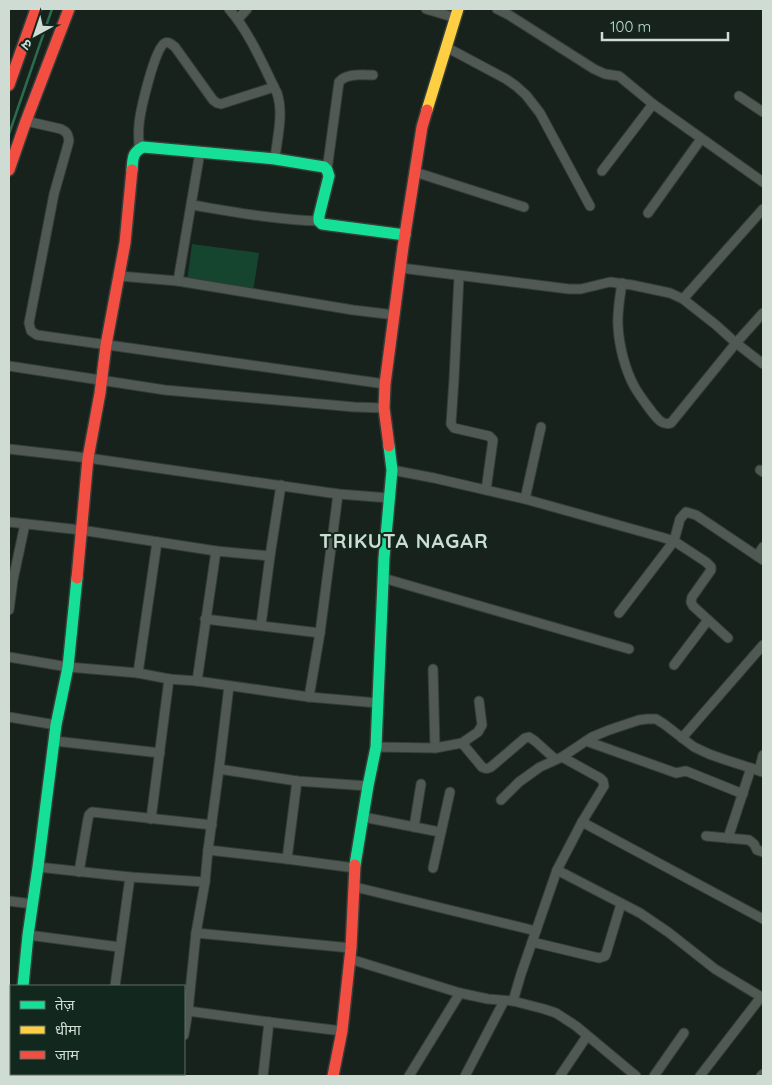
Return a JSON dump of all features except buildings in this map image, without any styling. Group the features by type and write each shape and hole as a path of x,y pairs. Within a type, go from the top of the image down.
{"street":[{"path":"9,85 36,9"},
{"path":"9,170 69,9"},
{"path":"229,9 238,19 279,99 280,110 275,159"},
{"path":"238,19 247,9"},
{"path":"332,1076 342,1031 356,868 368,786 376,747 383,578 392,470 384,408 385,384 405,235 422,128 431,93 457,13 426,9"},
{"path":"497,9 594,69 605,74 619,76 653,104 763,182"},
{"path":"23,985 56,725 68,667 88,458 124,243 133,159 139,148 139,123 158,50 166,42 175,47 217,103 221,104 274,87"},
{"path":"446,47 506,79 526,95 540,113 590,206"},
{"path":"319,221 329,176 327,170 339,82 348,76 373,75"},
{"path":"739,96 763,112"},
{"path":"602,171 653,104"},
{"path":"26,121 61,129 67,133 69,141 54,194 29,323 31,331 37,335 385,384"},
{"path":"648,213 701,138"},
{"path":"139,148 148,147 275,159 319,166 327,170"},
{"path":"178,281 200,152"},
{"path":"415,172 524,207"},
{"path":"192,205 276,218 319,221 324,225 405,235"},
{"path":"683,299 763,209"},
{"path":"401,268 569,289 588,288 610,282 622,283 670,293 683,299 716,325 736,344 763,364"},
{"path":"119,276 178,281 395,315"},
{"path":"459,276 451,424 454,428 489,436 493,440 486,490"},
{"path":"622,283 618,326 628,371 634,386 656,417 667,424 670,423 763,313"},
{"path":"9,366 174,391 384,408"},
{"path":"525,499 541,427"},
{"path":"9,449 88,458 338,494 390,498"},
{"path":"392,470 525,499 674,541 711,567 691,599 693,606 728,638"},
{"path":"261,625 281,485"},
{"path":"309,697 320,633 338,494"},
{"path":"619,613 674,541 680,520 686,512 696,515 760,558 763,547"},
{"path":"9,522 81,530 216,551 270,556"},
{"path":"9,610 11,579 25,524"},
{"path":"138,673 157,542"},
{"path":"197,681 216,551"},
{"path":"383,578 629,649"},
{"path":"205,619 320,633"},
{"path":"674,665 708,620"},
{"path":"682,738 763,645"},
{"path":"9,657 68,667 138,673 169,679 197,681 309,697 378,703"},
{"path":"433,669 435,748"},
{"path":"151,819 169,679"},
{"path":"185,1028 196,933 205,882 220,768 229,686"},
{"path":"376,747 435,748 462,742 478,732 482,725 479,701"},
{"path":"9,718 56,725"},
{"path":"500,800 540,766 558,758 592,737 639,720 647,719 656,719 694,747 709,754 758,770"},
{"path":"462,742 482,767 488,769 529,737 558,758 603,781 604,786 582,822 557,870 521,974 509,1001 465,1076"},
{"path":"55,741 160,753"},
{"path":"586,741 676,773 686,771 744,794"},
{"path":"728,838 744,794 758,770 763,755"},
{"path":"220,768 297,780 368,786"},
{"path":"287,859 297,780"},
{"path":"414,827 421,784"},
{"path":"433,868 450,792"},
{"path":"79,872 88,819 92,812 212,825"},
{"path":"363,817 440,832"},
{"path":"582,822 763,920"},
{"path":"706,836 749,840 757,850 763,852"},
{"path":"208,850 356,868"},
{"path":"38,867 130,877 205,882"},
{"path":"557,870 640,913 656,923 715,969 762,998 700,1076"},
{"path":"115,985 130,877"},
{"path":"355,887 536,931"},
{"path":"9,901 33,904"},
{"path":"532,942 599,958 602,957 606,954 621,904"},
{"path":"196,933 350,953 460,993 544,1009 576,1026 636,1076"},
{"path":"28,935 119,947"},
{"path":"409,1076 460,993"},
{"path":"188,1011 342,1031"},
{"path":"263,1076 269,1022"},
{"path":"654,1076 684,1033"},
{"path":"560,1076 588,1036"}],"green space":[{"path":"192,244 259,253 253,292 187,282"}],"waterway":[{"path":"9,134 52,9"}],"traffic: fast":[{"path":"132,170 134,156 143,147 275,159 324,167 329,176 319,216 319,221 322,224 405,235"},
{"path":"355,865 376,747 384,558 392,470 389,446"},
{"path":"23,985 56,725 68,667 77,578"}],"traffic: slow":[{"path":"427,110 458,9"}],"traffic: jam":[{"path":"9,85 36,9"},
{"path":"9,170 69,9"},
{"path":"389,446 384,408 385,384 403,247 422,127 427,110"},
{"path":"77,578 88,458 125,243 132,170"},
{"path":"333,1076 342,1031 351,948 355,865"}],"district":[{"name":"TRIKUTA NAGAR","path":"404,540"}]}
